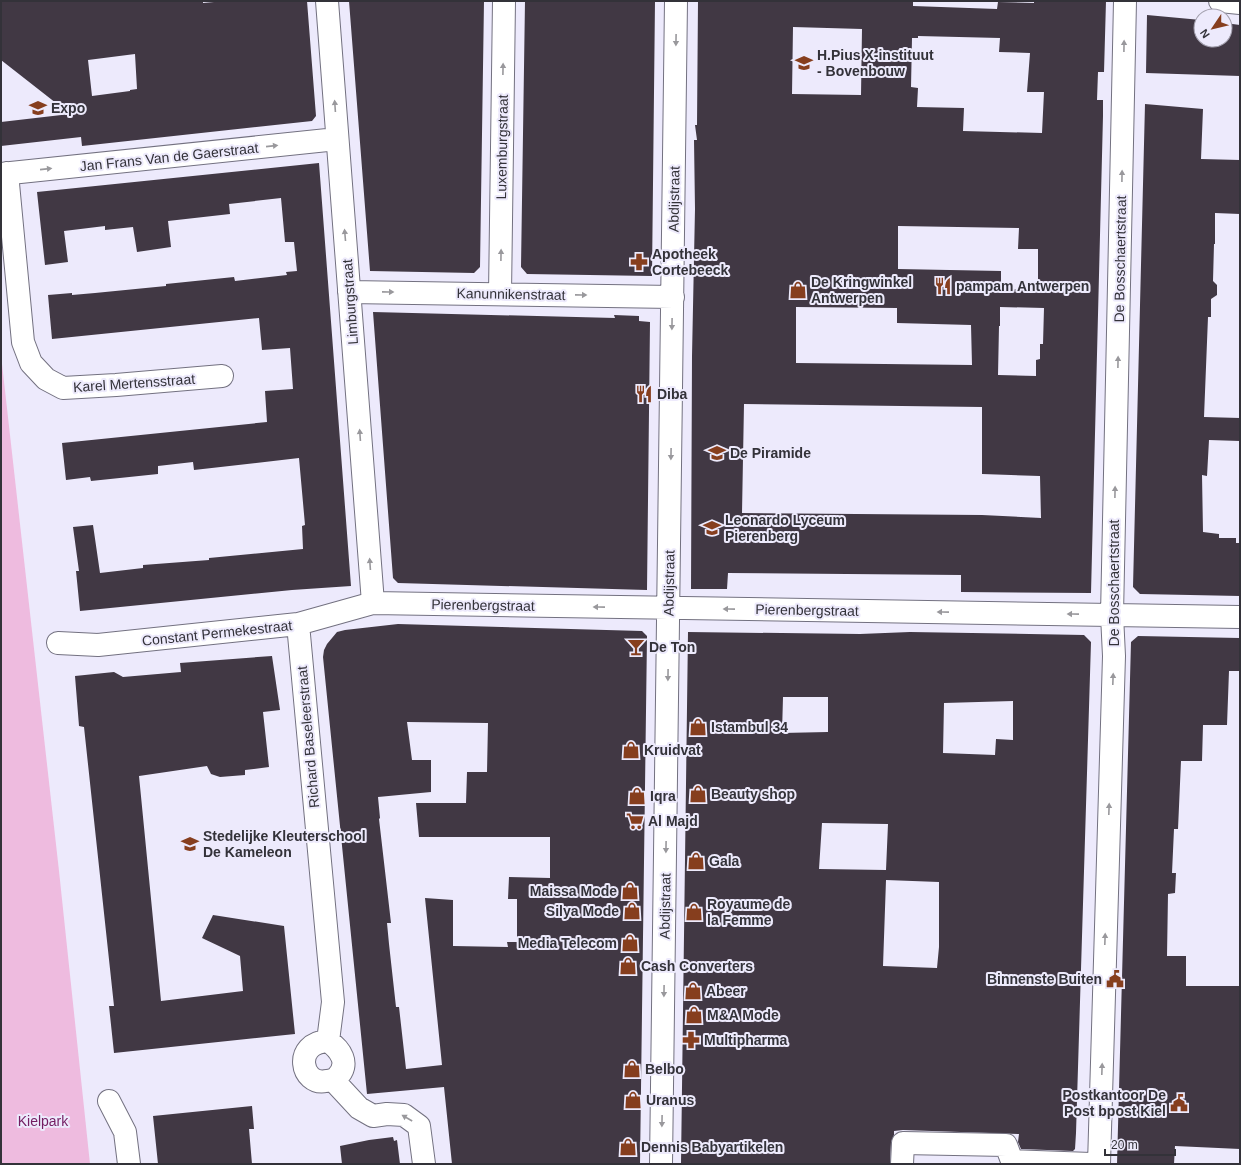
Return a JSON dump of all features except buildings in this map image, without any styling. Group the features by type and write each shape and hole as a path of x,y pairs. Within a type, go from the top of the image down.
{"street":[{"name":"Limburgstraat","path":"327,1 373,603"},
{"name":"Luxemburgstraat","path":"500,294 504,1"},
{"name":"Abdijstraat","path":"661,1164 676,1"},
{"name":"De Bosschaertstraat","path":"1099,1164 1114,656 1112,615 1125,1"},
{"path":"1220,1 1240,3"},
{"name":"Jan Frans Van de Gaerstraat","path":"4,174 337,139"},
{"name":"Karel Mertensstraat","path":"4,174 23,342 31,363 46,379 63,388 222,376"},
{"name":"Kanunnikenstraat","path":"349,292 673,297"},
{"name":"Pierenbergstraat","path":"373,603 1240,617"},
{"name":"Constant Permekestraat","path":"58,643 98,645 298,624 373,603"},
{"name":"Richard Baseleerstraat","path":"298,624 333,1002 328,1041"},
{"path":"328,1041 340,1051 343,1063 339,1076 333,1080 323,1082 316,1080 309,1075 304,1064 305,1054 315,1044 328,1041"},
{"path":"333,1080 359,1108 373,1116 387,1114 404,1115 419,1126 424,1164"},
{"path":"109,1101 125,1132 129,1164"},
{"path":"902,1164 903,1143 1006,1145 1011,1162 1091,1164"}],"green space":[{"name":"Kielpark","path":"1,355 59,871 90,1164 1,1164"}],"place":[{"name":"H.Pius X-instituut - Bovenbouw","path":"804,63"},
{"name":"Expo","path":"38,108"},
{"name":"Apotheek Cortebeeck","path":"639,262"},
{"name":"pampam Antwerpen","path":"943,286"},
{"name":"De Kringwinkel Antwerpen","path":"798,290"},
{"name":"Diba","path":"644,394"},
{"name":"De Piramide","path":"717,453"},
{"name":"Leonardo Lyceum Pierenberg","path":"712,528"},
{"name":"De Ton","path":"636,647"},
{"name":"Istambul 34","path":"698,727"},
{"name":"Kruidvat","path":"631,750"},
{"name":"Beauty shop","path":"698,794"},
{"name":"Iqra","path":"637,796"},
{"name":"Al Majd","path":"635,821"},
{"name":"Stedelijke Kleuterschool De Kameleon","path":"190,844"},
{"name":"Gala","path":"696,861"},
{"name":"Maissa Mode","path":"630,891"},
{"name":"Silya Mode","path":"632,911"},
{"name":"Royaume de la Femme","path":"694,912"},
{"name":"Media Telecom","path":"630,943"},
{"name":"Cash Converters","path":"628,966"},
{"name":"Binnenste Buiten","path":"1115,979"},
{"name":"Abeer","path":"693,991"},
{"name":"M&A Mode","path":"694,1015"},
{"name":"Multipharma","path":"691,1040"},
{"name":"Belbo","path":"632,1069"},
{"name":"Uranus","path":"633,1100"},
{"name":"Postkantoor De Post bpost Kiel","path":"1179,1103"},
{"name":"Dennis Babyartikelen","path":"628,1147"}]}
